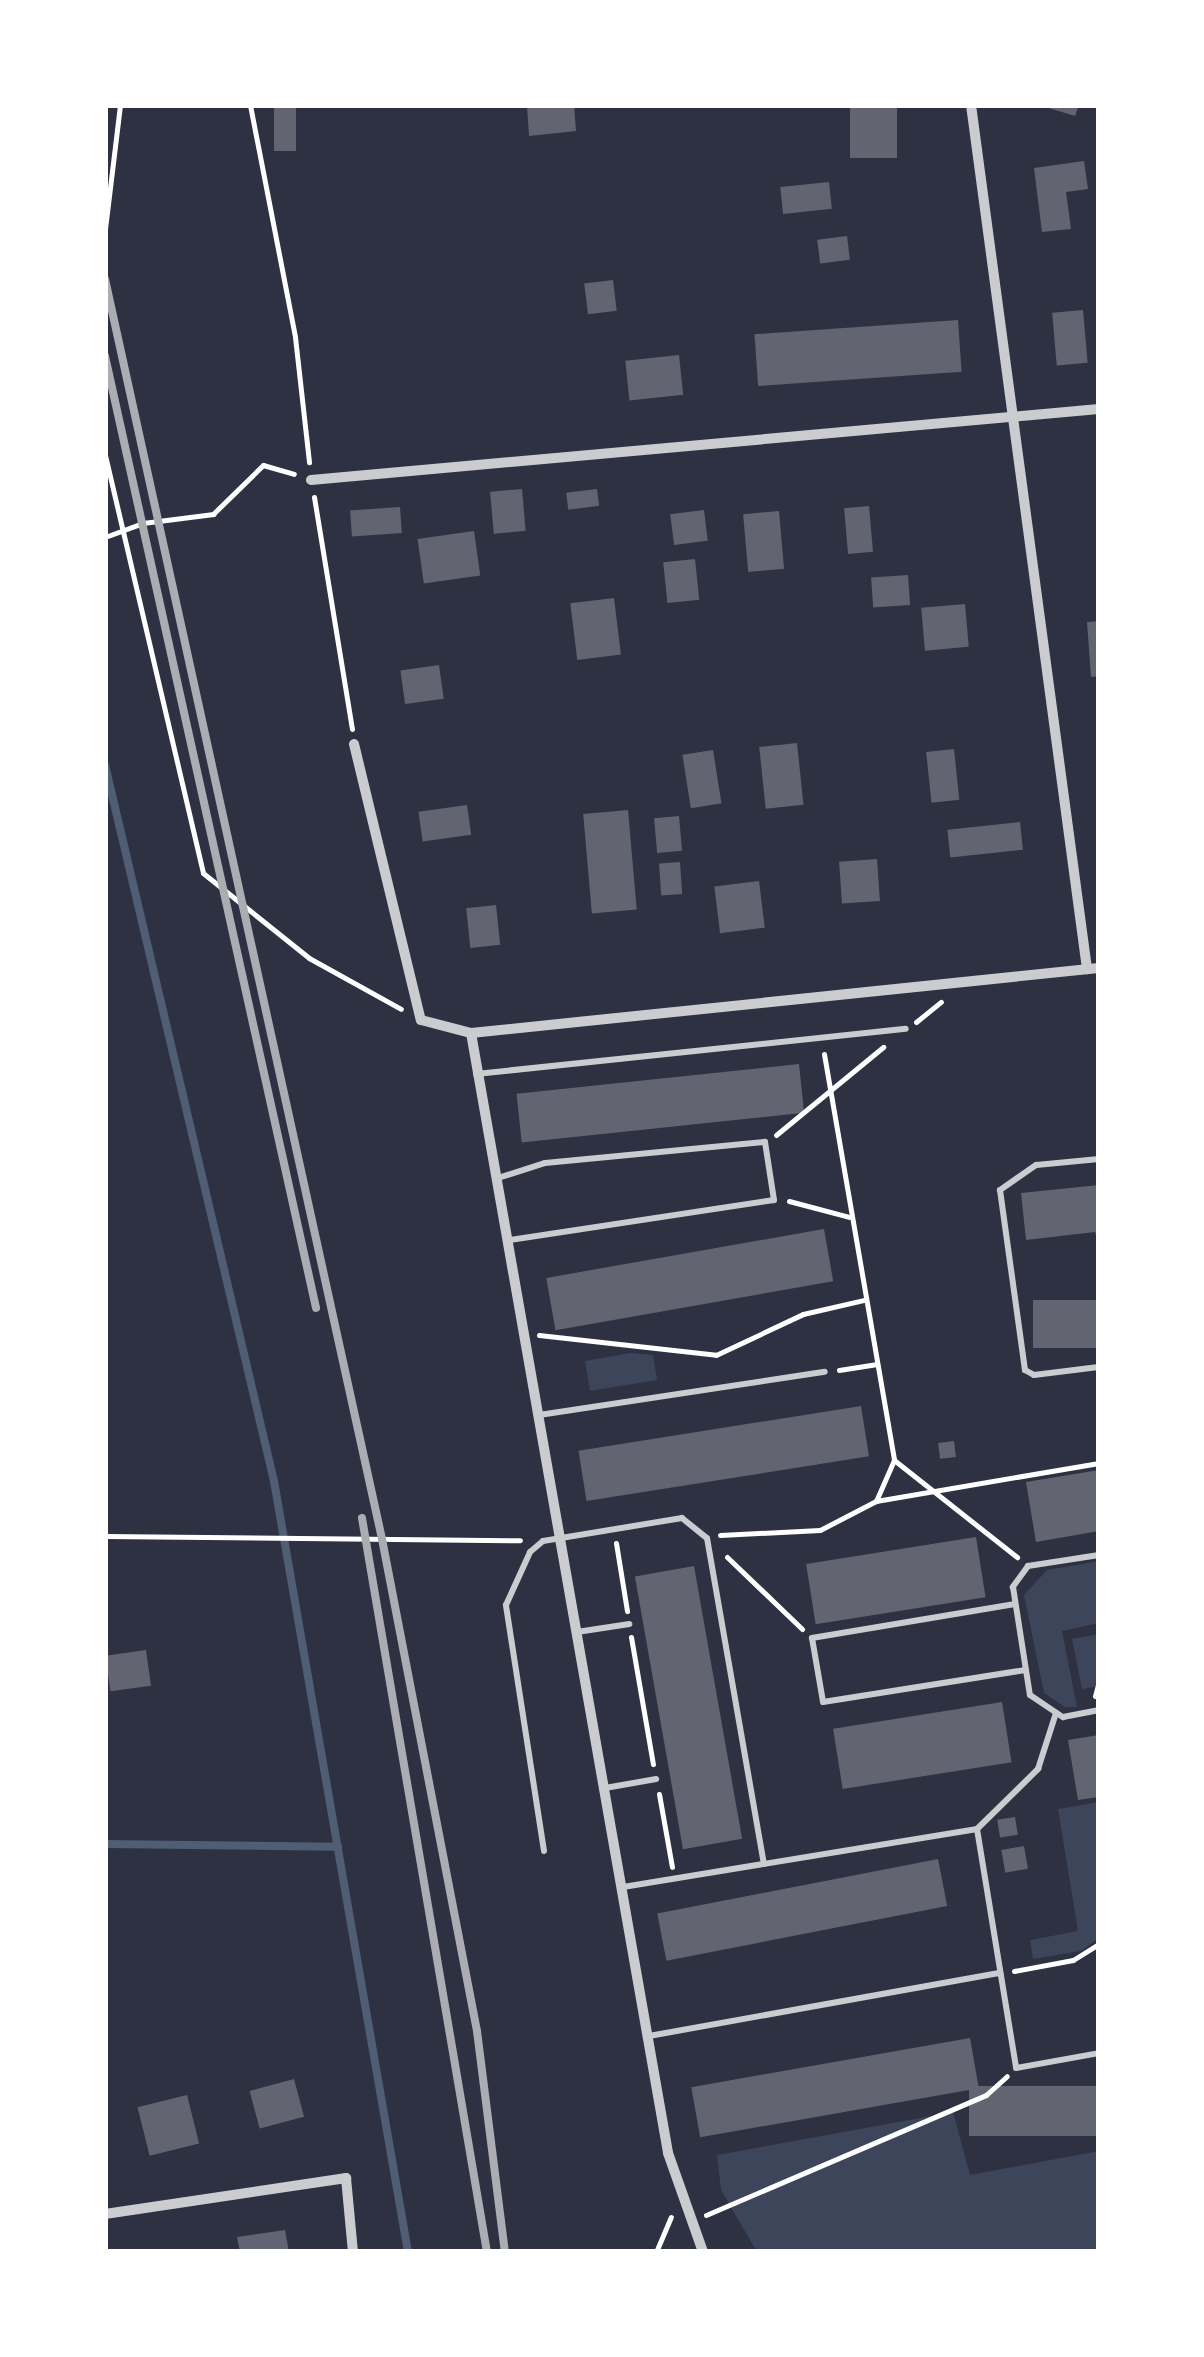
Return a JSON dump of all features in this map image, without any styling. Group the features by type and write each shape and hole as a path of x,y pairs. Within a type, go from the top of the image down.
{"street":[{"path":"354,744 421,1020 471,1032 1093,969 1008,417 971,105"},
{"path":"311,480 1099,408"},
{"path":"471,1032 647,2036 677,2189 703,2252"},
{"path":"105,2214 346,2178 353,2252"}],"lane":[{"path":"476,1074 906,1029"},
{"path":"495,1178 545,1163 766,1142 774,1200 506,1240"},
{"path":"1099,1159 1036,1165 1000,1190 1025,1370 1034,1376 1099,1366"},
{"path":"538,1415 825,1372"},
{"path":"544,1851 506,1605 530,1552 543,1542 682,1518 707,1538 764,1864"},
{"path":"1099,1555 1028,1566 1012,1587 1030,1695 1056,1713 1099,1710"},
{"path":"1015,1604 812,1638 822,1702 1026,1670"},
{"path":"577,1632 629,1624"},
{"path":"622,1887 976,1829 1038,1769 1056,1713"},
{"path":"605,1788 656,1779"},
{"path":"976,1829 1016,2068 1099,2053"},
{"path":"647,2036 1001,1973"}],"path":[{"path":"105,229 120,105"},
{"path":"250,105 295,338 311,480 354,744"},
{"path":"105,455 204,873 309,958 421,1020"},
{"path":"105,537 144,523 213,514 264,465 311,480"},
{"path":"766,1142 810,1113 828,1091 941,1002"},
{"path":"822,1038 848,1216 894,1460 876,1501"},
{"path":"774,1200 806,1202 848,1216"},
{"path":"536,1335 716,1354 803,1314 864,1300"},
{"path":"825,1372 876,1364"},
{"path":"894,1460 1028,1566"},
{"path":"707,1538 820,1530 876,1501 1099,1462"},
{"path":"614,1530 674,1878"},
{"path":"105,1536 543,1542"},
{"path":"707,1538 812,1638"},
{"path":"1001,1973 1073,1960 1099,1944"},
{"path":"689,2222 986,2095 1016,2068"},
{"path":"656,2252 677,2189"}],"shaded area":[{"path":"630,1353 653,1355 657,1380 590,1391 585,1361"},
{"path":"1099,1561 1099,1623 1062,1631 1077,1707 1065,1707 1044,1693 1024,1595 1047,1570"},
{"path":"1099,1634 1099,1686 1082,1689 1072,1639"},
{"path":"1099,1802 1099,1938 1081,1951 1033,1959 1030,1940 1078,1931 1058,1809"},
{"path":"953,2112 970,2175 1099,2151 1099,2252 757,2252 721,2190 717,2155"}],"building":[{"path":"274,105 296,105 296,151 274,151"},
{"path":"527,105 574,105 576,131 529,136"},
{"path":"850,105 897,105 897,158 850,158"},
{"path":"1039,105 1079,105 1075,116"},
{"path":"1084,161 1088,189 1066,192 1071,229 1042,232 1034,168"},
{"path":"829,182 832,209 783,214 780,187"},
{"path":"847,236 850,260 820,263 817,240"},
{"path":"613,280 617,311 588,314 584,284"},
{"path":"1083,310 1088,363 1057,366 1052,313"},
{"path":"958,320 962,372 758,386 754,334"},
{"path":"679,355 683,395 629,400 625,361"},
{"path":"522,489 526,531 494,534 490,492"},
{"path":"597,489 599,506 568,510 566,493"},
{"path":"869,506 873,552 848,554 844,508"},
{"path":"400,507 402,533 352,536 350,510"},
{"path":"704,510 708,541 674,545 670,514"},
{"path":"779,511 784,569 748,572 743,514"},
{"path":"474,531 480,576 424,583 418,539"},
{"path":"695,559 699,600 667,603 663,562"},
{"path":"908,575 910,605 873,608 871,578"},
{"path":"614,598 621,655 577,660 570,603"},
{"path":"965,604 969,647 925,651 921,608"},
{"path":"1099,621 1099,676 1091,677 1087,622"},
{"path":"439,665 444,699 405,704 400,670"},
{"path":"797,743 803,805 766,809 759,747"},
{"path":"954,749 959,800 931,803 926,752"},
{"path":"713,750 721,803 691,808 682,755"},
{"path":"467,805 471,835 423,842 418,812"},
{"path":"628,810 637,910 592,914 583,814"},
{"path":"679,816 682,851 657,853 654,818"},
{"path":"1020,822 1023,850 950,857 947,830"},
{"path":"877,859 880,901 842,904 839,862"},
{"path":"680,862 682,894 661,895 659,863"},
{"path":"759,881 765,928 720,933 714,886"},
{"path":"496,905 500,945 470,948 466,908"},
{"path":"799,1064 804,1113 522,1142 517,1094"},
{"path":"1099,1185 1099,1243 1095,1232 1026,1240 1021,1193"},
{"path":"824,1229 833,1281 555,1330 546,1278"},
{"path":"1033,1300 1099,1300 1099,1348 1033,1348"},
{"path":"861,1406 869,1456 586,1501 579,1451"},
{"path":"954,1441 956,1457 940,1459 938,1443"},
{"path":"1099,1470 1099,1531 1036,1542 1026,1482"},
{"path":"976,1537 986,1597 816,1624 806,1564"},
{"path":"694,1566 742,1839 683,1849 635,1576"},
{"path":"146,1650 151,1686 110,1691 105,1656"},
{"path":"1002,1702 1012,1762 843,1789 833,1729"},
{"path":"1099,1735 1099,1797 1078,1800 1068,1740"},
{"path":"1015,1817 1018,1835 1000,1838 997,1820"},
{"path":"1024,1846 1028,1869 1005,1873 1001,1850"},
{"path":"938,1859 947,1906 666,1961 657,1914"},
{"path":"970,2038 979,2088 700,2137 691,2087"},
{"path":"294,2079 304,2117 260,2129 250,2091"},
{"path":"969,2086 1099,2086 1099,2136 969,2136"},
{"path":"187,2095 199,2144 150,2156 138,2107"},
{"path":"285,2230 289,2252 240,2252 237,2237"}],"waterway":[{"path":"105,765 274,1481 408,2252"},
{"path":"105,1844 338,1847"}],"railway":[{"path":"105,279 382,1539 477,2031 505,2252"},
{"path":"105,356 316,1308"},
{"path":"362,1518 487,2252"}]}
